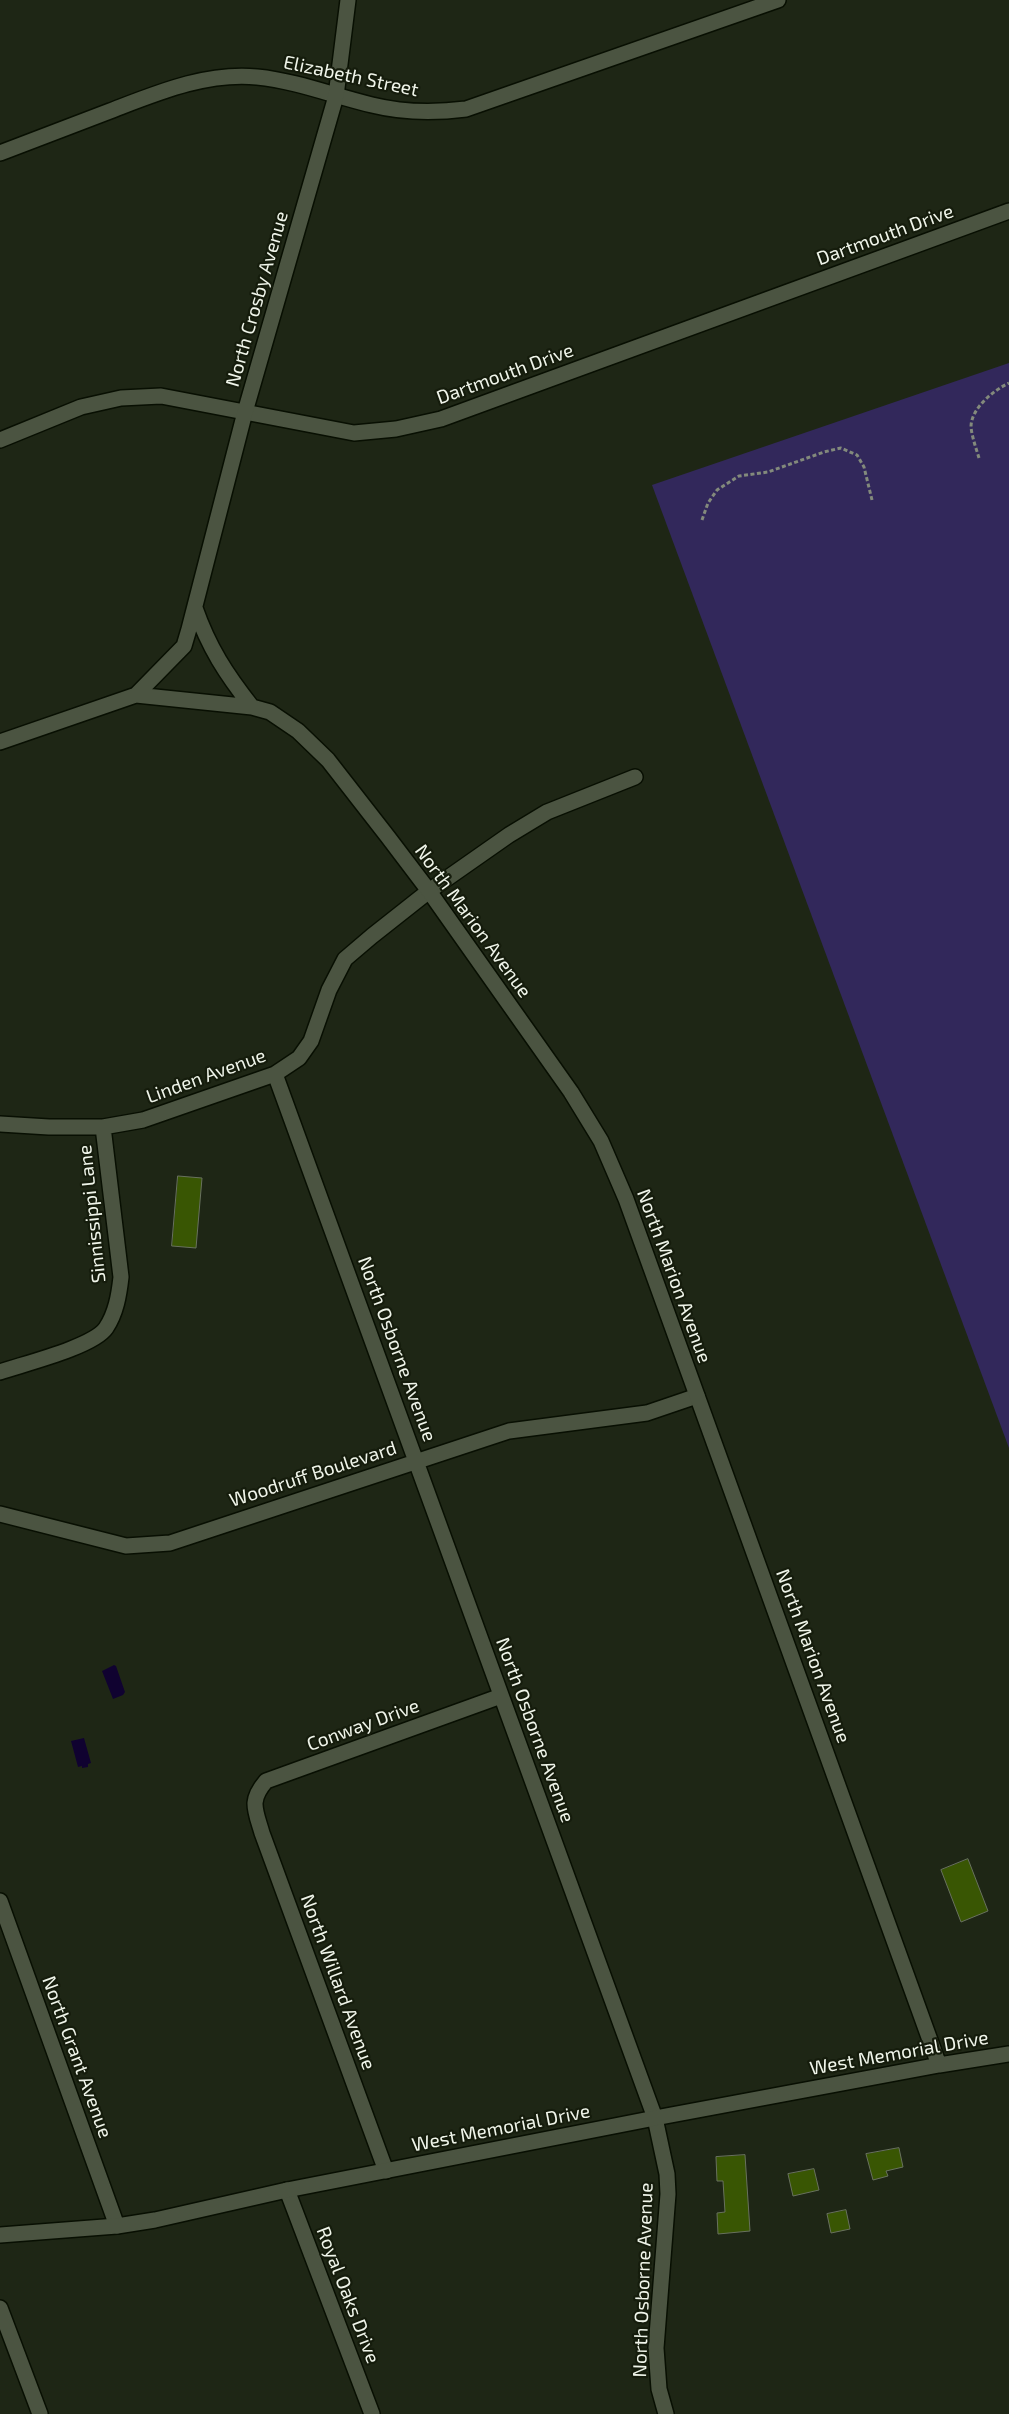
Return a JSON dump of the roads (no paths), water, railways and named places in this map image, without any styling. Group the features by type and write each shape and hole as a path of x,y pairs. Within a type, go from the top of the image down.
{"street":[{"name":"North Crosby Avenue","path":"136,695 184,646 245,412 336,96 348,0"},
{"name":"Elizabeth Street","path":"0,153 156,94 209,79 256,77 283,81 373,105 411,112 431,113 466,109 778,0"},
{"name":"Dartmouth Drive","path":"0,440 81,406 121,398 161,396 354,433 396,429 441,419 1009,211"},
{"path":"194,607 205,639 228,676 252,707"},
{"path":"0,742 136,695"},
{"name":"North Marion Avenue","path":"136,695 252,707 270,712 298,731 328,760 429,891 571,1092 602,1141 626,1199 938,2065"},
{"name":"Linden Avenue","path":"0,1124 49,1128 103,1127 143,1120 275,1074 299,1058 311,1041 329,990 345,959 429,891 509,835 547,812 634,778"},
{"name":"North Osborne Avenue","path":"275,1074 655,2118 668,2188 656,2348 659,2389 666,2414"},
{"name":"Sinnissippi Lane","path":"0,1372 80,1346 105,1330 118,1302 121,1277 103,1127"},
{"name":"Woodruff Boulevard","path":"0,1514 126,1546 170,1543 509,1431 647,1412 696,1396"},
{"name":"Conway Drive","path":"254,1807 256,1793 266,1781 501,1696"},
{"name":"North Willard Avenue","path":"254,1807 386,2171"},
{"name":"North Grant Avenue","path":"0,1901 117,2226"},
{"name":"West Memorial Drive","path":"0,2235 117,2226 287,2190 655,2118 938,2065 1009,2054"},
{"name":"Royal Oaks Drive","path":"287,2190 372,2414"},
{"path":"0,2308 40,2414"}]}
